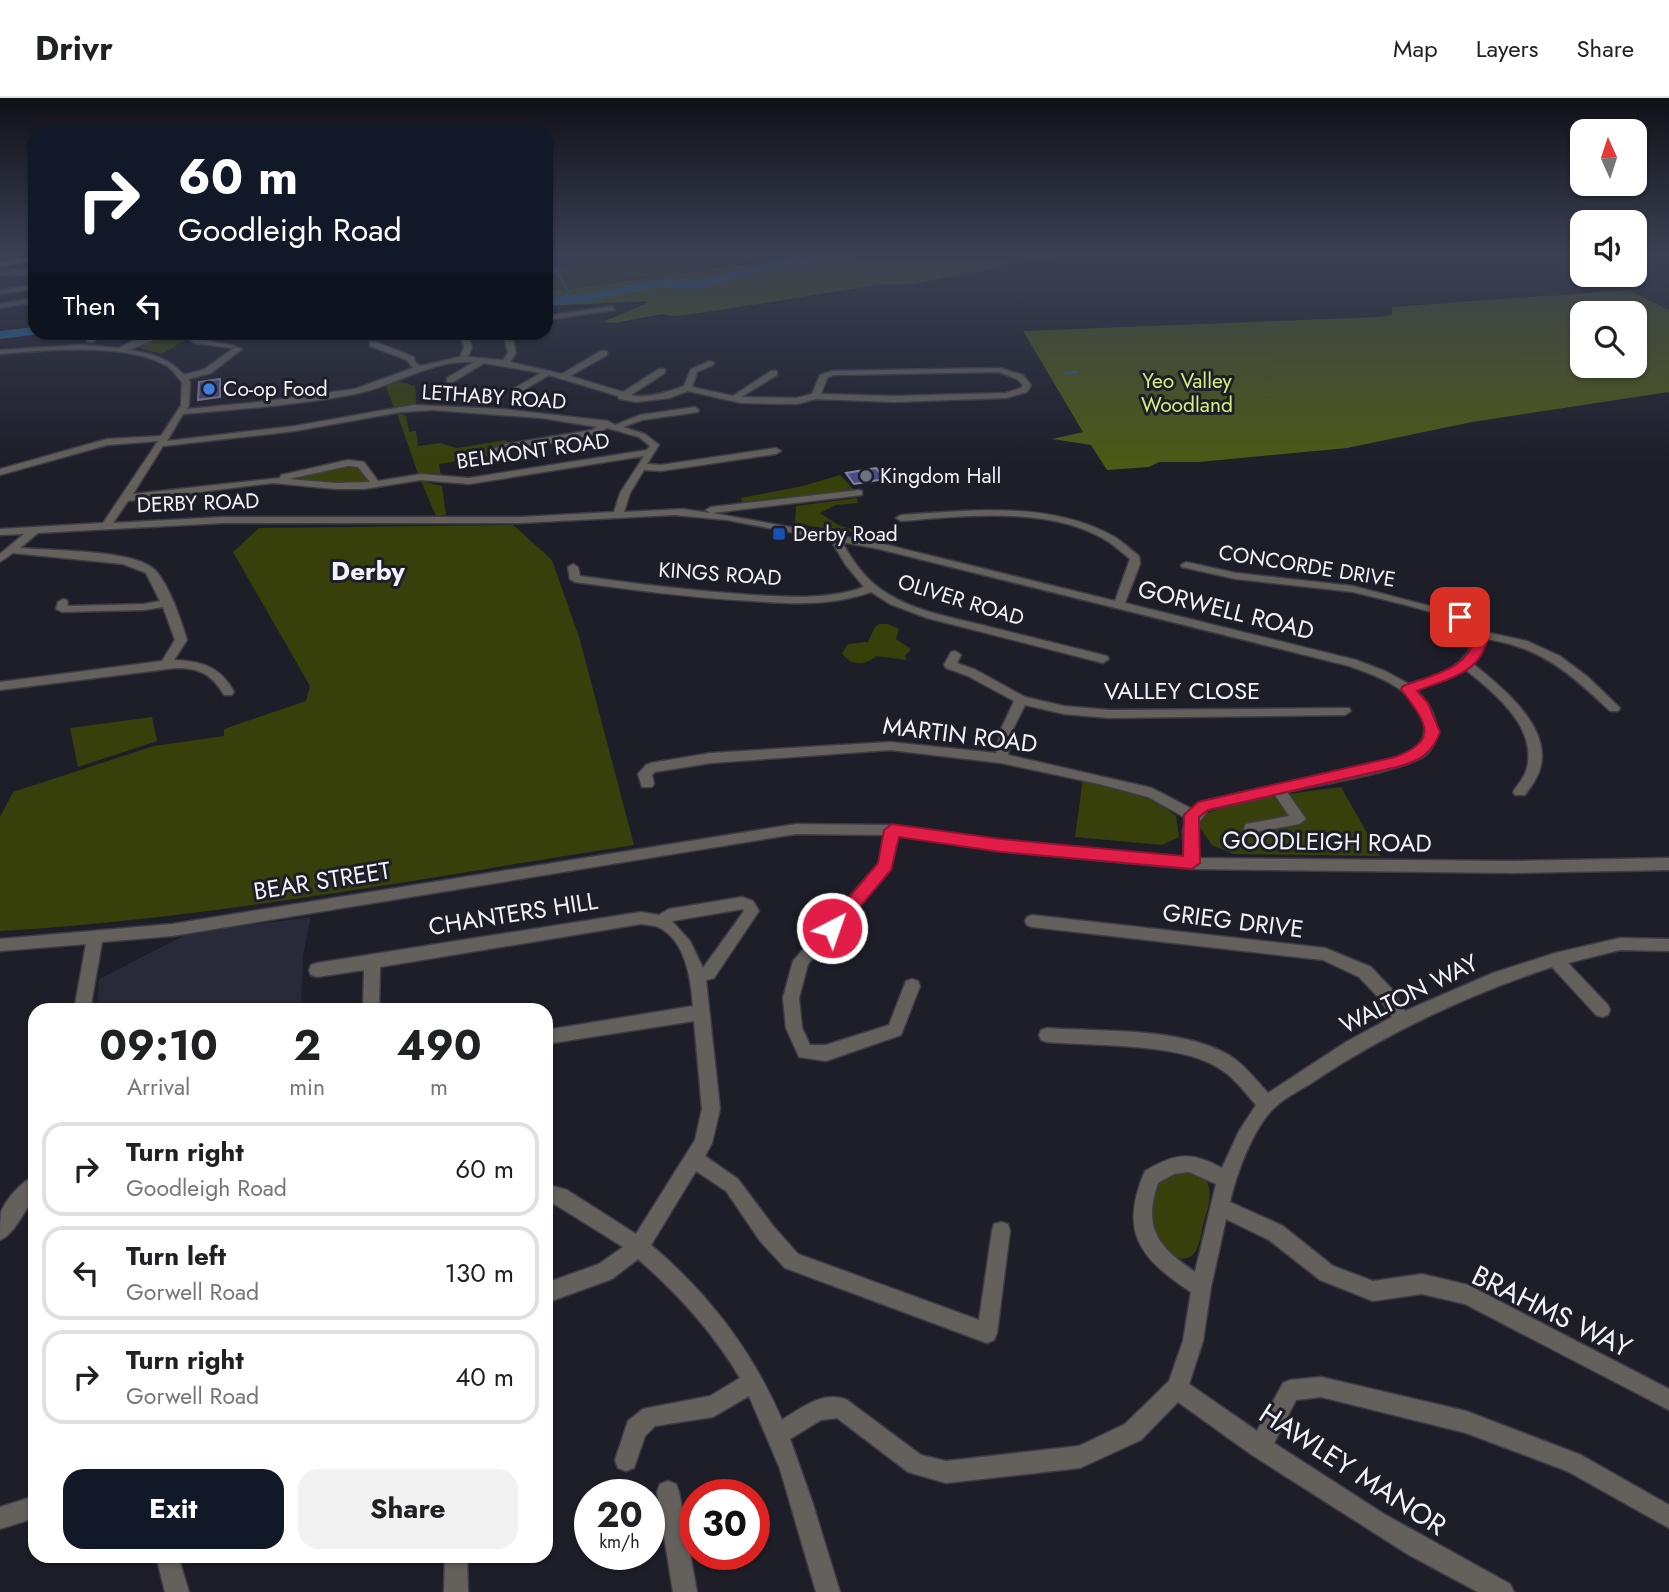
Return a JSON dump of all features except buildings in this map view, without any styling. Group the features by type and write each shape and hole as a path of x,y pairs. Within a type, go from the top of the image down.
{"street":[{"path":"35,344 90,340"},
{"path":"82,346 90,340"},
{"path":"121,350 142,340"},
{"path":"182,378 208,371 234,348 196,340"},
{"path":"463,359 468,347 466,340"},
{"path":"505,363 512,352 509,340"},
{"path":"373,344 411,359 411,363 419,369"},
{"path":"0,352 82,346 121,350 154,358 175,369 182,378 188,396 181,412 127,498 106,526"},
{"path":"562,377 604,353"},
{"path":"181,412 259,405 356,391 419,369 463,359 505,363 548,372 622,397 655,398 687,388 733,399 797,401 816,396 863,399 1015,394 1024,390 1027,385 1020,377 1000,370 832,373 823,377 816,396"},
{"path":"450,380 483,360"},
{"path":"687,388 694,371 710,363"},
{"path":"622,397 662,370"},
{"path":"516,391 548,372"},
{"path":"733,399 774,373"},
{"name":"LETHABY ROAD","path":"0,472 107,442 258,435 412,408 463,409 613,425"},
{"path":"496,451 509,446 594,432 639,418 695,410"},
{"path":"613,425 652,439 655,445 625,494 618,516"},
{"path":"643,467 661,468 776,451"},
{"name":"BELMONT ROAD","path":"272,480 335,486 376,484 421,477 469,481 652,452"},
{"name":"BELMONT ROAD","path":"127,498 272,480 348,463 361,464 376,484"},
{"name":"DERBY ROAD","path":"0,532 223,520 438,521 676,513 784,515 859,493"},
{"path":"901,518 1012,512 1053,519 1103,535 1117,542 1135,558 1119,604"},
{"name":"GORWELL ROAD","path":"676,513 714,516 784,515 835,538 879,546 1119,604 1352,663 1381,673 1407,689 1421,703 1432,732 1428,744 1417,754 1397,762 1204,806 1192,815"},
{"path":"0,559 35,530"},
{"name":"OLIVER ROAD","path":"835,538 846,560 872,588 904,606 949,621 1103,659"},
{"path":"12,550 138,564 154,574 181,640 166,664"},
{"name":"CONCORDE DRIVE","path":"1186,565 1236,576 1353,589 1409,602 1460,617 1482,635"},
{"name":"KINGS ROAD","path":"573,567 575,579 732,596 835,599 858,596 872,588"},
{"path":"63,602 62,609 144,607 166,603"},
{"path":"1407,689 1468,666 1479,651 1482,635 1503,637 1539,648 1566,663 1614,708"},
{"name":"VALLEY CLOSE","path":"954,656 950,665 953,668 972,673 1021,700 1064,710 1109,714 1345,711"},
{"path":"0,685 186,663 212,670 222,679 228,692"},
{"path":"1468,666 1506,698 1530,734 1534,768 1520,792"},
{"path":"1001,758 1007,729 1021,700"},
{"name":"MARTIN ROAD","path":"646,784 645,774 651,768 711,758 818,748 890,746 1001,758 1152,793 1192,815"},
{"path":"1251,828 1299,819 1278,789"},
{"path":"1192,815 1189,829 1192,863"},
{"name":"GOODLEIGH ROAD","path":"651,852 796,829 892,830 1001,846 1192,863 1498,867 1669,864"},
{"path":"892,830 886,865 802,961 791,998 794,1028 805,1052 826,1053 895,1030 912,986"},
{"name":"BEAR STREET","path":"0,945 172,930 651,852"},
{"name":"CHANTERS HILL","path":"317,971 642,918 661,921 669,915 695,910 742,903 748,905 752,911 708,974 698,976"},
{"path":"553,1291 605,1272 639,1247 703,1143 711,1109 698,976 681,939 661,921"},
{"name":"GRIEG DRIVE","path":"1032,921 1325,954 1365,972 1385,993 1402,1020"},
{"path":"83,1003 94,938"},
{"name":"WALTON WAY","path":"1177,1388 1193,1341 1201,1287 1226,1180 1245,1137 1266,1104 1352,1047 1402,1020 1499,978 1555,960 1620,944 1669,945"},
{"path":"1555,960 1602,1010"},
{"path":"371,1003 372,962"},
{"path":"553,1036 703,1012"},
{"path":"1047,1035 1190,1047 1222,1060 1242,1076 1266,1104"},
{"path":"692,1158 732,1185 767,1234 792,1261 986,1333 1001,1231"},
{"path":"1201,1287 1171,1267 1148,1245 1142,1210 1151,1177 1173,1163 1186,1161 1226,1180"},
{"path":"0,1231 28,1192"},
{"path":"553,1195 639,1247 695,1299 737,1354 753,1382 776,1435 807,1516 828,1592"},
{"name":"BRAHMS WAY","path":"1220,1207 1276,1233 1327,1272 1373,1291 1422,1284 1468,1295 1669,1401"},
{"path":"626,1460 636,1429 650,1416 713,1406 753,1382"},
{"path":"1260,1447 1290,1390 1321,1387 1466,1422 1573,1463 1669,1517"},
{"path":"776,1435 818,1410 840,1407 916,1464 946,1472 1080,1457 1133,1432 1177,1388"},
{"name":"HAWLEY MANOR","path":"1177,1388 1260,1447 1444,1563 1502,1592"},
{"path":"668,1492 685,1592"},
{"path":"0,1518 28,1509"},
{"path":"169,1563 177,1592"},
{"path":"456,1563 456,1592"}],"shaded area":[{"path":"311,917 303,955 301,1003 97,1003 99,979 189,933"}],"green space":[{"name":"Yeo Valley Woodland","path":"1183,325 1570,325 1570,378 1647,378 1647,325 1669,325 1669,392 1472,422 1347,448 1199,462 1159,462 1149,467 1107,470 1091,445 1052,439 1083,432 1023,331"},
{"path":"151,340 185,340 162,354 139,348 139,343"},
{"path":"398,381 415,386 416,405 394,408 386,386"},
{"path":"397,413 406,416 409,432 416,431 418,446 440,443 457,448 506,440 507,443 492,451 497,455 439,464 441,476 418,474"},
{"path":"361,464 376,484 364,486 273,480 326,467"},
{"path":"840,475 854,490 742,502 741,498 803,486"},
{"path":"421,481 442,486 446,515 436,516"},
{"path":"857,498 858,503 836,505 820,513 838,525 868,534 795,524 796,506"},
{"path":"513,525 552,560 580,640 634,845 239,907 0,931 0,817 13,792 154,746 224,736 224,729 306,701 310,686 233,552 259,528"},
{"path":"879,624 888,624 899,629 896,639 911,649 905,656 907,660 876,656 868,662 858,663 845,657 842,653 848,644 868,642"},
{"path":"152,717 157,741 78,767 70,728"},
{"path":"1083,779 1132,793 1166,808 1176,816 1179,837 1162,845 1075,837"},
{"path":"1341,787 1380,856 1233,854 1212,845 1199,826 1204,814 1221,808"},
{"path":"1183,1167 1205,1178 1210,1196 1195,1252 1190,1257 1178,1258 1165,1251 1153,1235 1151,1204 1159,1182"}],"waterway":[{"path":"0,335 28,332"},
{"path":"1065,373 1077,372"}],"place":[{"name":"Co-op Food","path":"209,389"},
{"name":"Kingdom Hall","path":"866,476"},
{"name":"Derby Road","path":"779,534"}],"district":[{"name":"Derby","path":"368,571"}],"route":[{"path":"832,928 886,865 892,830 1001,846 1192,863 1189,829 1192,815 1204,806 1397,762 1417,754 1428,744 1432,732 1430,720 1421,703 1407,689 1468,666 1479,651 1482,635 1460,617"}]}
